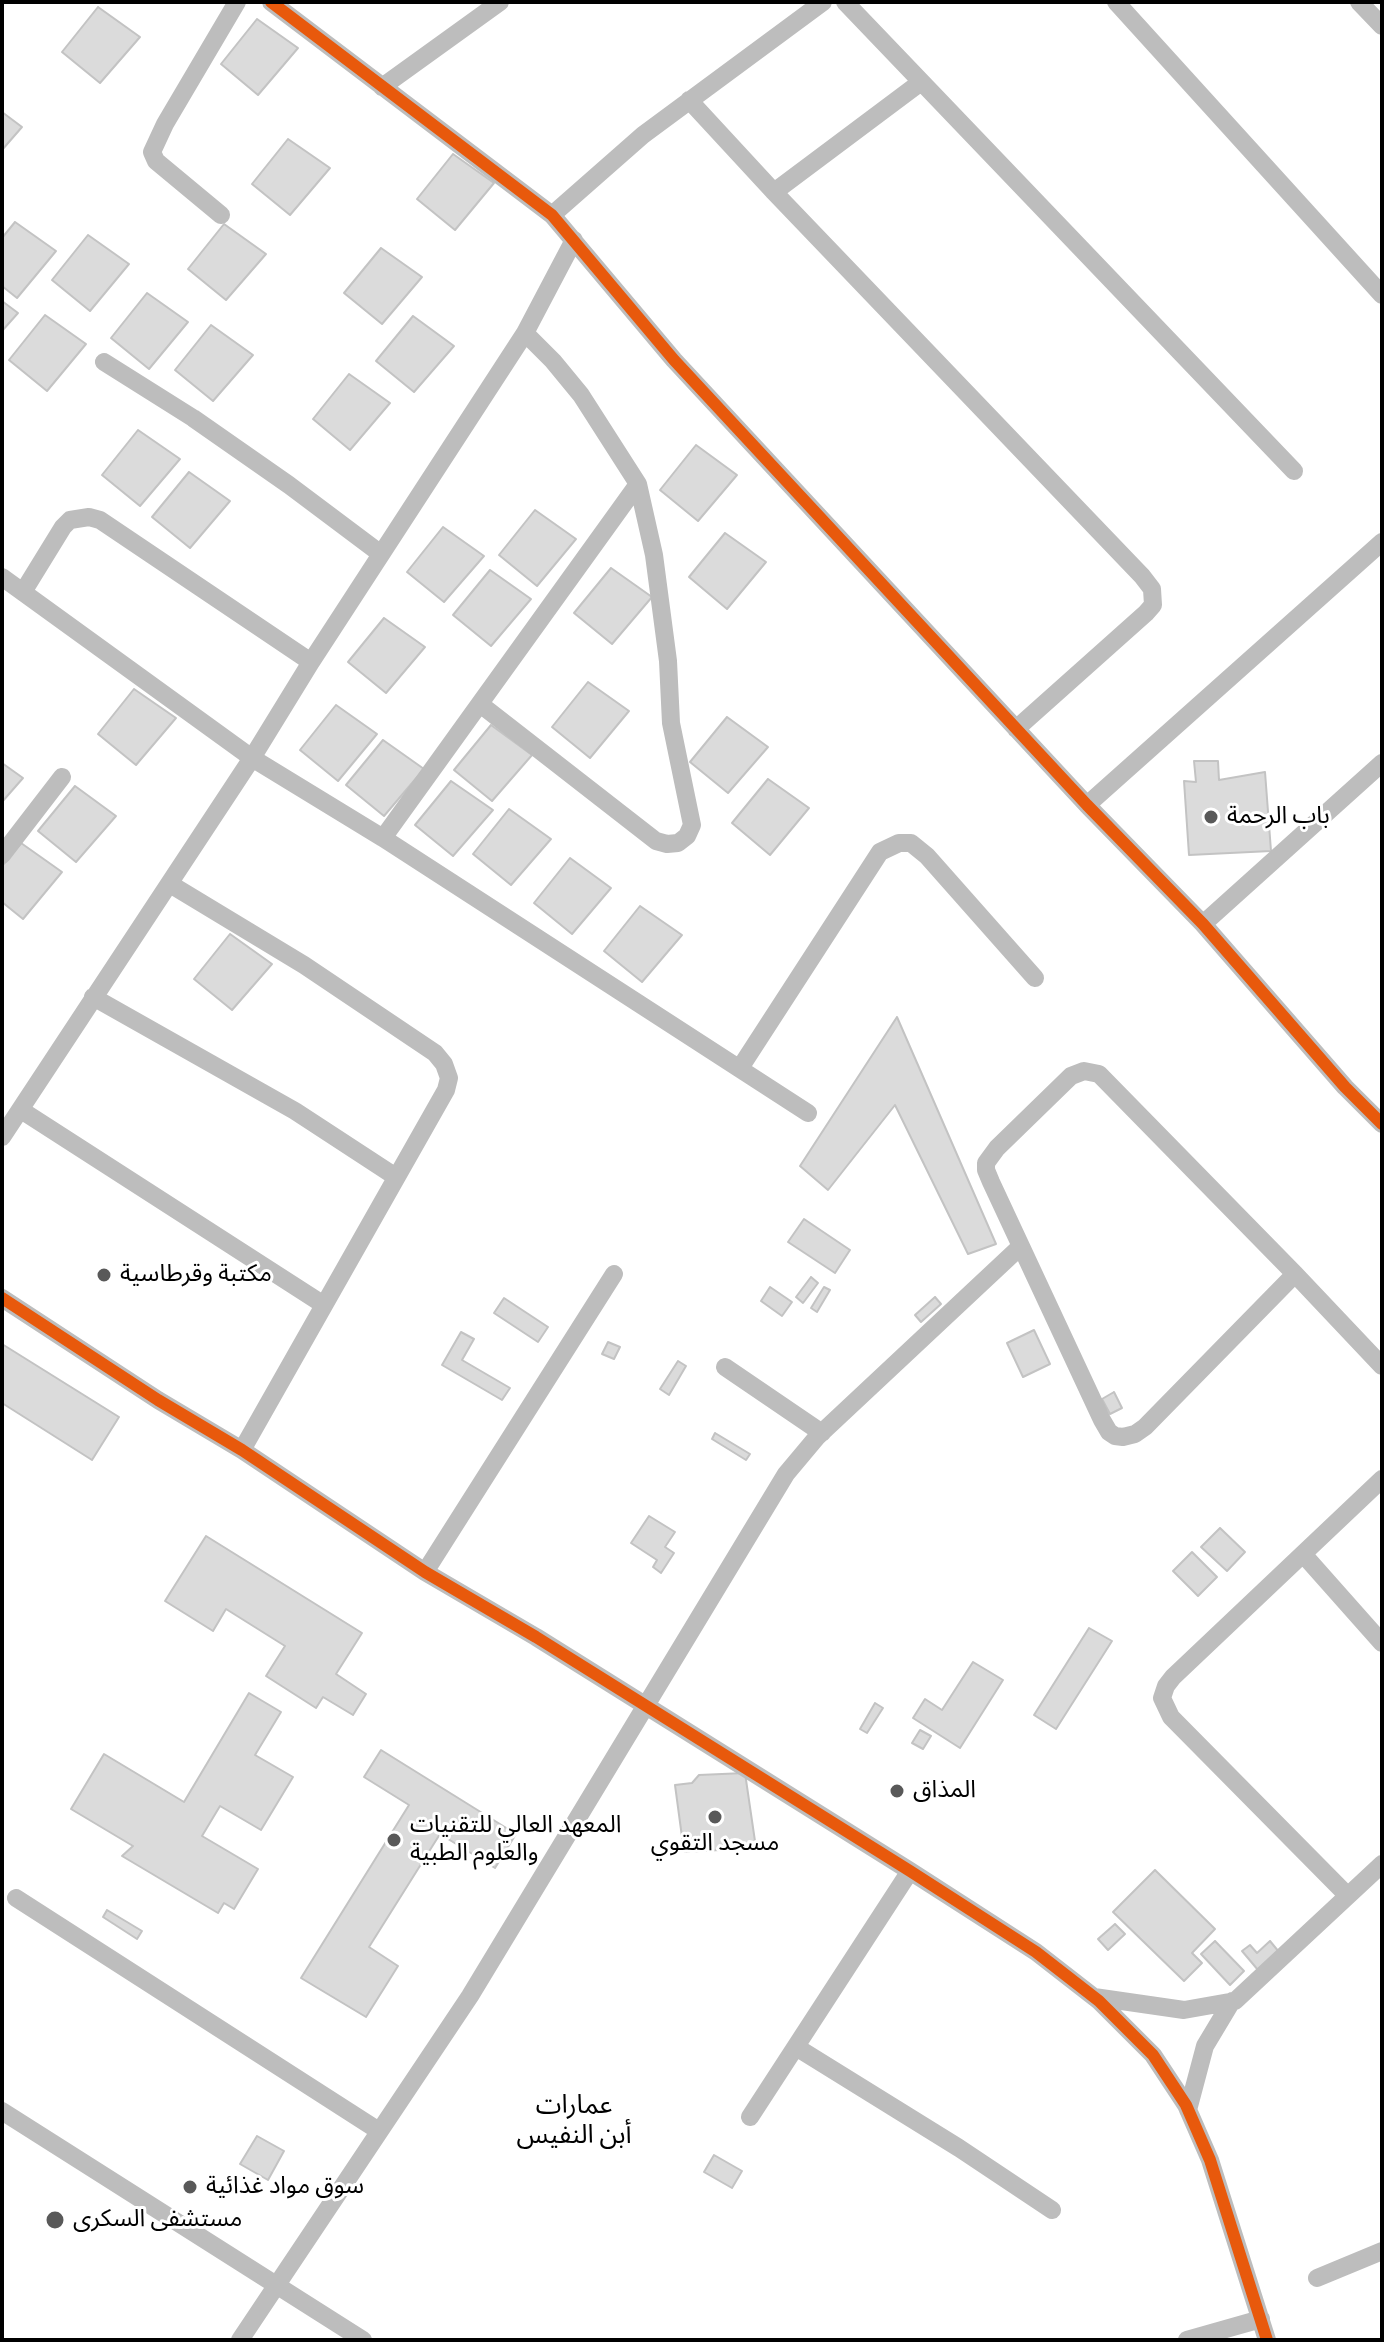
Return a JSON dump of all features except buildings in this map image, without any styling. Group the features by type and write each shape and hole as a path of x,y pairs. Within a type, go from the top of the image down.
{"street":[{"path":"221,215 156,161 152,152 165,124 237,2"},
{"path":"271,2 552,215 674,360 1087,805 1203,924 1345,1087 1382,1124"},
{"path":"382,87 500,2"},
{"path":"552,215 643,135 823,2"},
{"path":"845,2 1294,471"},
{"path":"1116,2 1382,295"},
{"path":"1359,2 1382,26"},
{"path":"774,192 921,82"},
{"path":"689,100 1152,589 1153,605 1146,613 1016,729"},
{"path":"2,1137 252,758 525,333 574,240"},
{"path":"480,704 656,841 678,843 687,836 692,825 671,723 668,661 654,555 638,484 581,395 525,333"},
{"path":"104,362 193,418 381,554"},
{"path":"383,838 638,484"},
{"path":"23,592 63,527 70,520 89,517 100,520 311,662"},
{"path":"1087,805 1382,542"},
{"path":"2,577 252,758 383,838 808,1113"},
{"path":"1203,924 1382,763"},
{"path":"2,855 62,777"},
{"path":"740,1068 880,852 899,843 911,843 920,848 1035,978"},
{"path":"170,884 304,965 435,1053 444,1064 449,1078 446,1090 242,1450"},
{"path":"93,997 295,1111 396,1177"},
{"path":"1295,1274 1145,1427 1135,1434 1115,1436 1102,1420 1020,1247 986,1170 986,1163 997,1148 1071,1076 1088,1071 1105,1078 1295,1274 1382,1366"},
{"path":"21,1110 324,1305"},
{"path":"240,2340 470,1996 786,1474 822,1433 1020,1247"},
{"path":"425,1572 614,1274"},
{"path":"2,1298 158,1400 242,1450 425,1572 910,1871 1036,1952 1094,1997 1153,2055 1188,2110 1210,2160 1267,2340"},
{"path":"725,1367 822,1433"},
{"path":"1347,1895 1171,1717 1162,1698 1173,1677 1382,1479"},
{"path":"1303,1554 1382,1643"},
{"path":"1094,1997 1184,2010 1235,2001 1382,1864"},
{"path":"750,2117 910,1871"},
{"path":"16,1898 379,2131"},
{"path":"1188,2110 1205,2046 1232,2001"},
{"path":"796,2047 1052,2210"},
{"path":"2,2111 363,2340"},
{"path":"1317,2278 1382,2251"},
{"path":"1187,2340 1261,2319"}],"cycle path":[{"path":"271,2 552,215 674,360 1087,805 1203,924 1345,1087 1382,1124"},
{"path":"2,1298 158,1400 242,1450 425,1572 536,1637 910,1871 1036,1952 1099,2001 1153,2055 1186,2105 1210,2160 1267,2340"}],"place":[{"name":"باب الرحمة","path":"1211,817"},
{"name":"مكتبة وقرطاسية","path":"104,1275"},
{"name":"المذاق","path":"897,1791"},
{"name":"مسجد التقوي","path":"715,1817"},
{"name":"المعهد العالي للتقنيات والعلوم الطبية","path":"394,1840"},
{"name":"سوق مواد غذائية","path":"190,2187"},
{"name":"مستشفى السكرى","path":"55,2220"}],"district":[{"name":"عمارات أبن النفيس","path":"574,2121"}]}
